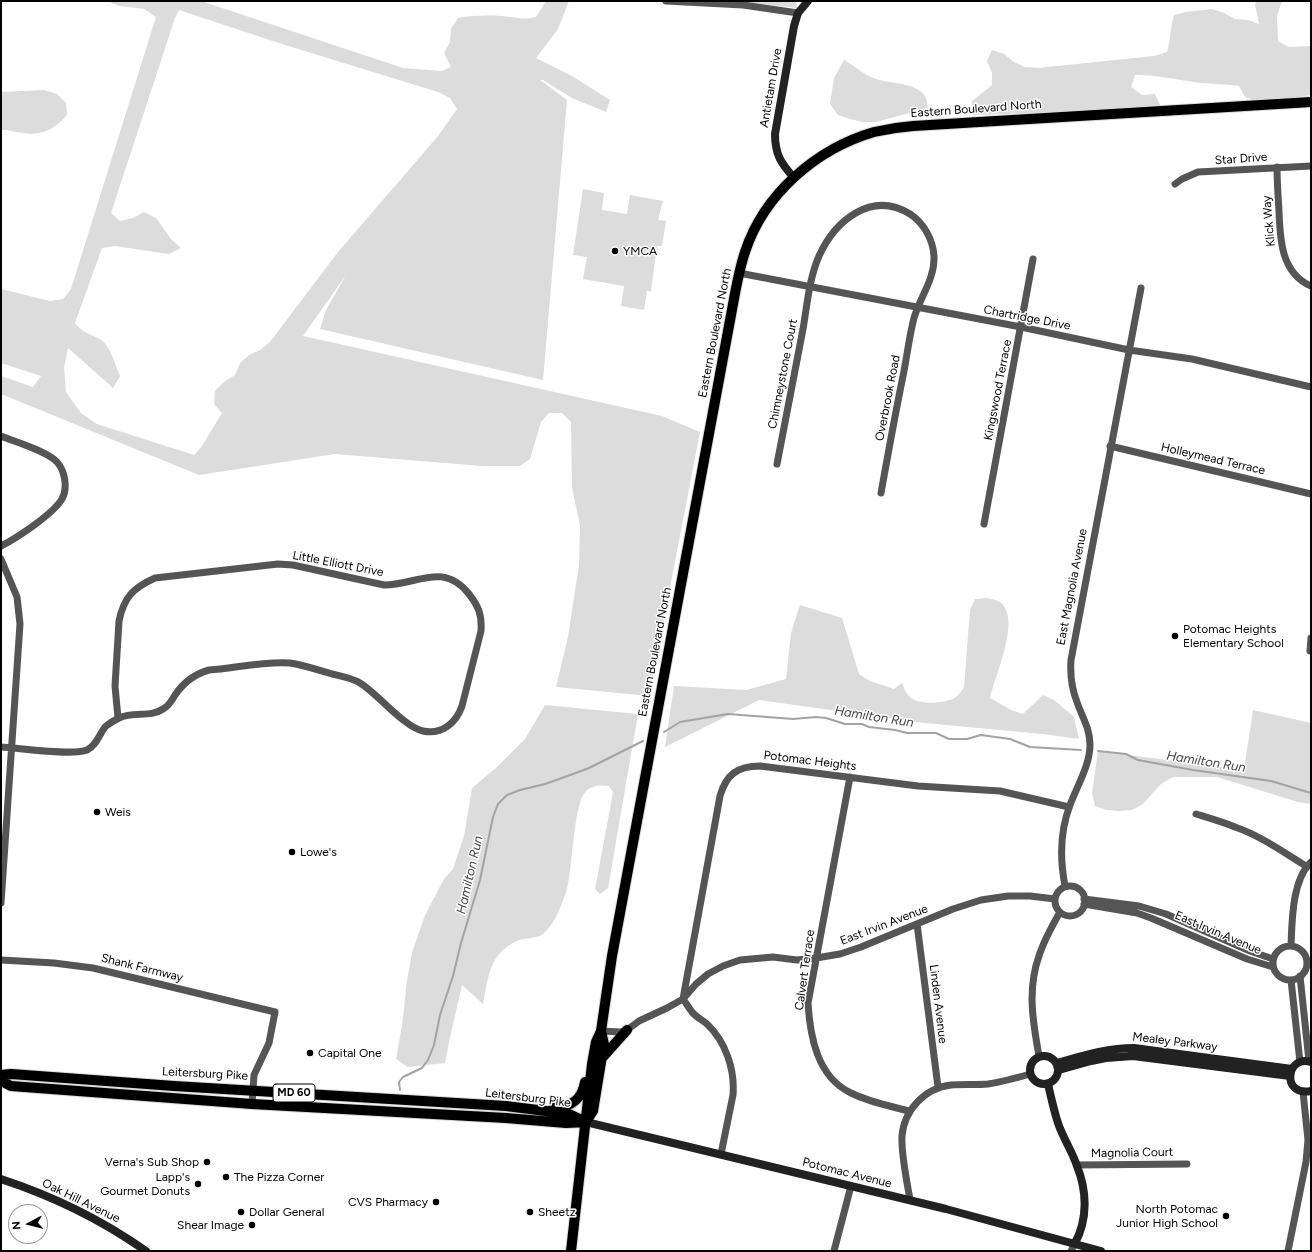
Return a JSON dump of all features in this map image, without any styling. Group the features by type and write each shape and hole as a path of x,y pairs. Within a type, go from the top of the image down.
{"main road":[{"name":"Eastern Boulevard North","path":"586,1122 592,1064 596,1042 601,1031 613,949 739,273 753,232 765,211 781,190 810,163 853,139 875,132 913,126 1311,102"},
{"path":"602,1058 627,1030"},
{"name":"Eastern Boulevard North","path":"586,1122 593,1111 602,1058 604,1044 601,1031"},
{"path":"506,1106 564,1107 577,1100 584,1088 588,1068 592,1064"},
{"name":"Leitersburg Pike","path":"1,1075 11,1074 506,1106 569,1114 586,1122"},
{"name":"Leitersburg Pike","path":"1,1081 11,1086 252,1104 506,1118 566,1123 586,1122"},
{"path":"571,1251 586,1122"}],"street":[{"path":"666,1 743,5 798,13"},
{"name":"Antietam Drive","path":"794,178 782,165 778,156 775,146 775,134 798,13 808,1"},
{"name":"Star Drive","path":"1175,184 1182,178 1198,172 1311,166"},
{"name":"Klick Way","path":"1277,168 1280,239 1283,253 1288,265 1295,275 1311,286"},
{"path":"811,287 818,258 832,234 843,222 865,208 878,205 889,206 900,209 911,215 920,223 928,234 932,244 934,256 933,268 930,280 918,308"},
{"name":"Kingswood Terrace","path":"984,524 1033,259"},
{"name":"Chartridge Drive","path":"739,273 1021,327 1129,350 1192,359 1311,387"},
{"name":"Chimneystone Court","path":"777,464 811,287"},
{"name":"East Magnolia Avenue","path":"1065,886 1061,849 1063,834 1069,807 1081,779 1090,746 1086,720 1077,703 1072,688 1070,674 1071,660 1110,446 1141,288"},
{"name":"Overbrook Road","path":"881,493 914,317 918,308"},
{"path":"1,436 43,453 56,461 64,477 66,486 61,500 54,508 22,534 1,546"},
{"name":"Holleymead Terrace","path":"1110,446 1311,494"},
{"path":"1,559 14,587 19,609 20,624 1,903"},
{"name":"Little Elliott Drive","path":"278,564 293,565 384,585 395,585 427,577 444,577 450,578 466,591 476,603 481,619 481,631 462,706 459,714 453,722 440,730 423,731 411,726 366,688 354,680 302,665 278,663 209,670 199,673 190,678 182,686 170,704 158,712 153,714 126,715 118,718 115,686 121,611 131,593 138,586 155,578 278,564"},
{"path":"1310,651 1311,638"},
{"path":"1,747 73,752 87,750 93,745 106,727 118,718"},
{"name":"Potomac Heights","path":"683,999 722,787 727,779 737,771 750,766 760,766 918,786 1000,791 1069,807"},
{"name":"Calvert Terrace","path":"850,777 808,1003 809,1020 813,1040 822,1064 829,1076 850,1093 909,1111"},
{"path":"1196,814 1235,826 1309,864 1299,882 1294,902 1291,946"},
{"path":"1065,886 1078,888 1082,893 1084,901 1082,908 1074,914 1069,915 1060,912 1057,908 1055,899 1060,889 1065,886"},
{"name":"East Irvin Avenue","path":"683,999 696,984 708,974 740,960 773,957 797,960 840,954 981,900 1008,896 1030,896 1055,899"},
{"name":"East Irvin Avenue","path":"1084,901 1139,906 1153,910 1166,914 1250,951 1273,959"},
{"name":"East Irvin Avenue","path":"1084,901 1137,913 1247,959 1273,967"},
{"path":"1039,1056 1032,1011 1034,974 1038,957 1047,935 1060,912"},
{"name":"Linden Avenue","path":"917,924 938,1088"},
{"path":"1291,946 1297,948 1308,956 1306,967 1300,976 1292,980 1284,979 1279,976 1273,967 1273,959 1277,952 1283,947 1291,946"},
{"name":"Shank Farmway","path":"1,960 54,963 93,968 275,1012 269,1043 254,1075 253,1090"},
{"path":"1288,1251 1306,1162 1307,1149 1309,1093 1298,1090 1293,1087 1290,1082 1291,1073 1295,1065 1300,1062 1310,1062 1300,976"},
{"path":"1292,980 1300,1062"},
{"path":"601,1031 621,1032 627,1030 639,1021 683,999 692,1012 707,1024 714,1032 723,1046 732,1071 734,1086 733,1096 721,1154"},
{"name":"Mealey Parkway","path":"1058,1066 1105,1050 1134,1048 1291,1073"},
{"path":"1046,1055 1052,1058 1058,1066 1057,1076 1054,1081 1042,1085 1033,1079 1029,1069 1031,1064 1039,1056 1046,1055"},
{"path":"910,1200 902,1147 902,1136 909,1111 918,1102 938,1088 952,1085 990,1084 1030,1074"},
{"path":"1048,1084 1058,1124 1077,1165 1084,1193 1085,1206 1081,1232 1073,1247"},
{"path":"252,1104 253,1090"},
{"name":"Potomac Avenue","path":"586,1122 910,1200 1016,1227 1073,1247 1101,1251"},
{"name":"Magnolia Court","path":"1077,1165 1187,1164"},
{"name":"Oak Hill Avenue","path":"1,1179 51,1198 86,1214 124,1236 146,1251"},
{"path":"834,1251 851,1186"}],"shaded area":[{"path":"107,1 201,1 403,68 442,71 451,67 444,53 450,42 451,29 458,18 471,16 504,16 532,18 536,17 546,1 569,1 558,29 536,58 572,76 610,100 606,112 572,98 543,80 540,80 567,100 543,380 320,329 326,310 346,275 303,336 662,416 700,432 649,696 556,687 568,637 579,565 580,526 572,487 571,422 562,413 549,413 541,422 530,459 520,466 482,466 335,454 199,475 1,394 1,376 33,387 41,376 1,363 1,289 50,301 63,299 71,289 156,17 144,9 119,6","holes":["179,10 282,44 438,92 450,98 457,109 438,136 338,252 270,342 260,350 249,355 240,363 235,375 224,382 215,391 214,404 222,413 202,446 194,455 97,424 81,413 66,392 64,367 68,348 113,388 120,376 110,352 104,343 81,329 75,323 102,248 115,246 169,254 181,248 171,239 156,218 144,212 133,218 120,221 111,213 175,18"]},
{"path":"728,1 796,1 797,8"},
{"path":"1257,1 1282,1 1277,16 1278,41 1289,47 1311,46 1311,95 1261,103 1245,97 1239,86 1135,75 1131,87 1142,95 1155,94 1160,105 1149,112 1138,110 973,115 972,101 992,85 992,73 987,61 992,50 1004,54 1014,62 1025,67 1038,68 1154,56 1167,52 1174,15 1212,9 1235,19 1248,20 1259,24 1255,4"},
{"path":"844,60 864,73 882,81 916,88 925,96 928,108 876,122 863,122 838,115 830,104 834,78"},
{"path":"44,90 57,94 66,103 67,115 58,124 48,130 30,134 1,130 1,92"},
{"name":"YMCA","path":"583,189 604,193 602,210 627,214 630,195 663,201 658,220 666,221 662,246 657,246 651,291 647,291 644,310 621,306 624,286 583,279 587,257 573,255"},
{"path":"988,598 1000,602 1006,610 1008,621 1008,634 1005,648 990,698 1011,710 1023,714 1043,695 1054,700 1074,717 1079,739 1043,734 924,723 759,700 665,747 674,686 746,690 786,679 791,633 800,605 842,618 859,674 870,681 894,689 902,683 907,694 912,699 917,701 931,703 951,699 957,696 964,687 970,610 975,599"},
{"path":"545,705 638,714 608,888 600,894 595,889 613,792 609,786 600,786 586,791 578,809 566,892 551,925 540,936 517,941 501,952 491,968 483,1004 462,985 445,1063 408,1067 396,1059 412,953 425,915 444,879 453,869 464,836 472,788 497,767 525,739"},
{"path":"1253,710 1311,723 1311,804 1298,802 1217,777 1173,777 1161,784 1143,804 1132,810 1107,810 1095,806 1092,793 1098,751 1244,770"}],"waterway":[{"name":"Hamilton Run","path":"664,732 680,722 728,714 793,719 816,717 826,718 845,724 862,724 869,727 907,733 936,733 949,739 967,739 981,735 1010,739 1030,747 1081,750"},
{"name":"Hamilton Run","path":"400,1090 399,1082 403,1077 422,1068 428,1060 434,1045 440,1015 453,976 461,943 480,880 493,817 498,804 507,795 545,784 589,768 643,741"},
{"name":"Hamilton Run","path":"1098,751 1126,754 1138,760 1193,770 1271,781 1311,793"}],"place":[{"name":"YMCA","path":"615,251"},
{"name":"Potomac Heights Elementary School","path":"1175,636"},
{"name":"Weis","path":"97,812"},
{"name":"Lowe's","path":"292,852"},
{"name":"Capital One","path":"310,1053"},
{"name":"Verna's Sub Shop","path":"207,1162"},
{"name":"The Pizza Corner","path":"226,1177"},
{"name":"Lapp's Gourmet Donuts","path":"198,1184"},
{"name":"CVS Pharmacy","path":"436,1202"},
{"name":"Dollar General","path":"241,1212"},
{"name":"Sheetz","path":"530,1212"},
{"name":"North Potomac Junior High School","path":"1226,1216"},
{"name":"Shear Image","path":"252,1225"}]}
